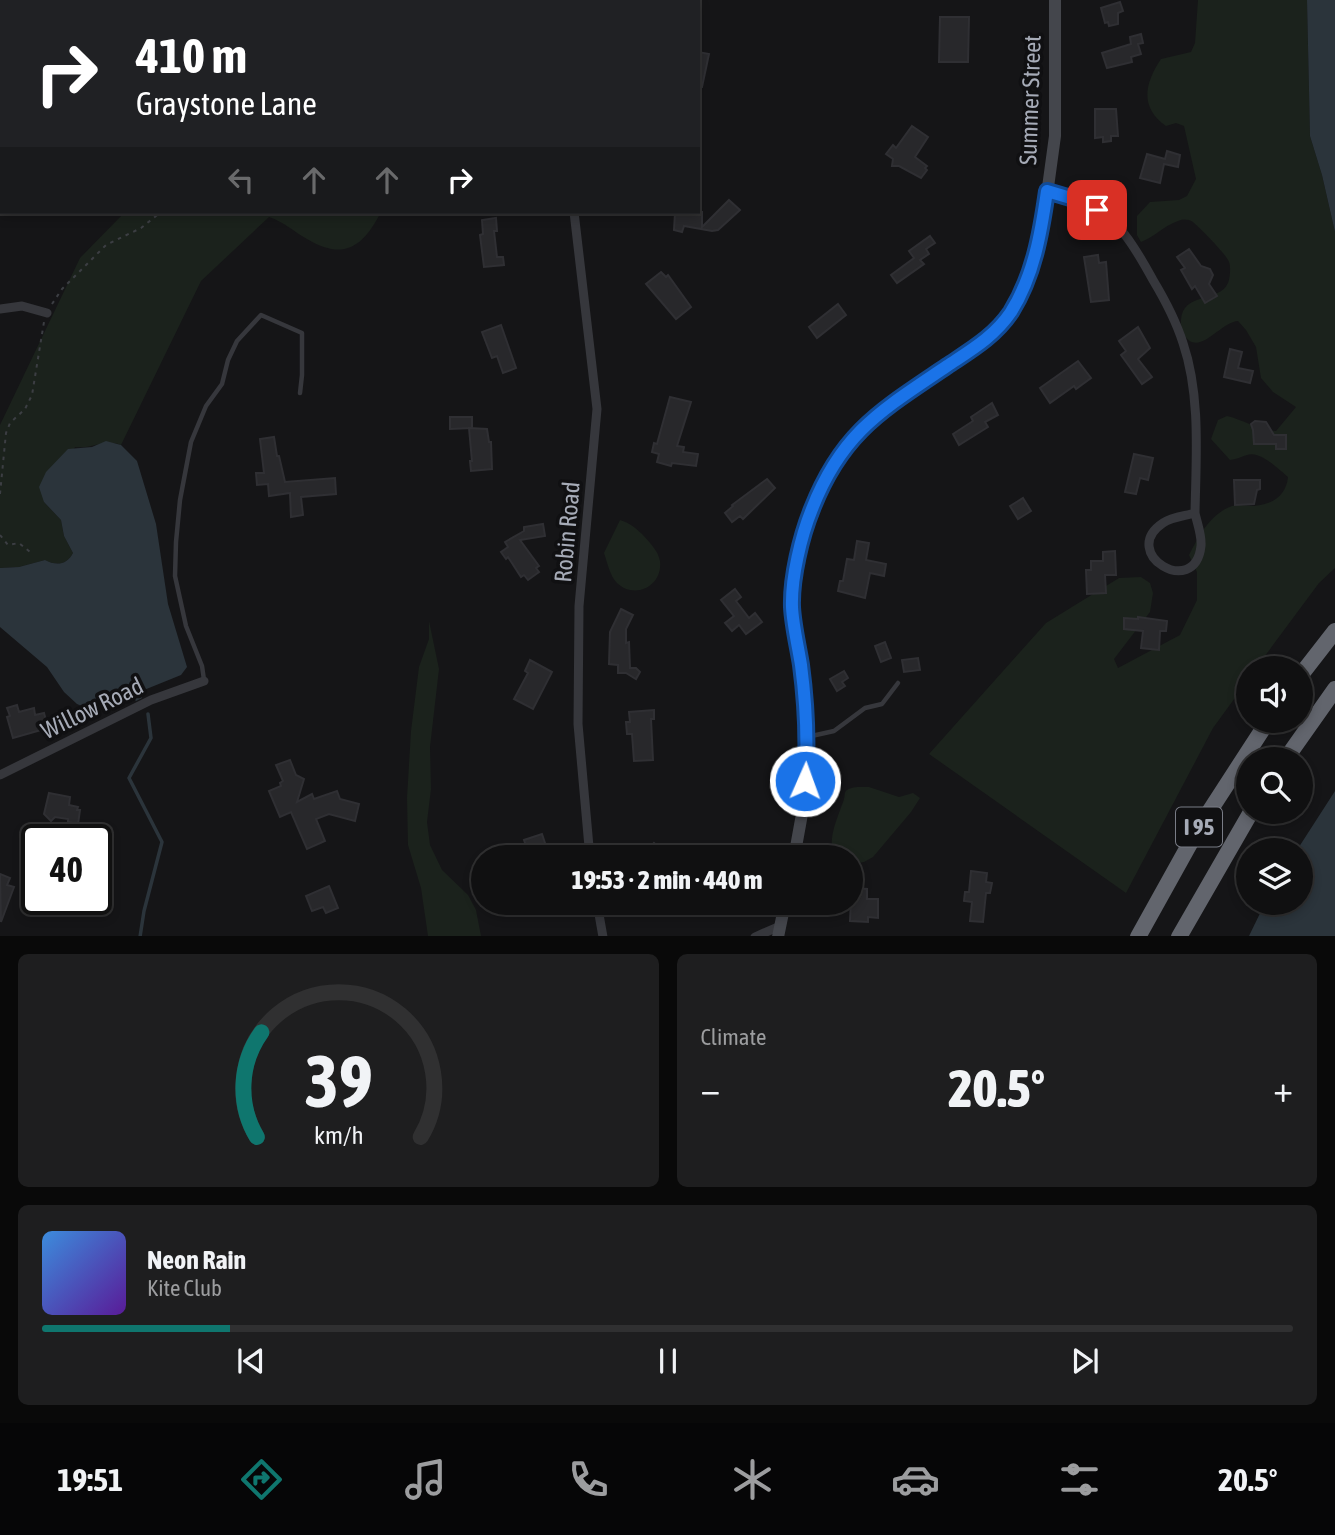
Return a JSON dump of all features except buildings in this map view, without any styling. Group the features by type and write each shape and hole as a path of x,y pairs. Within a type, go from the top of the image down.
{"highway":[{"path":"1313,659 1335,631"},
{"path":"1294,747 1335,689"},
{"name":"I 95","path":"1138,936 1198,829 1260,733"},
{"name":"I 95","path":"1179,936 1244,824"}],"street":[{"name":"Summer Street","path":"796,845 804,803 806,737 801,665 792,607 802,539 822,485 833,465 866,424 888,405 973,350 1002,323 1025,285 1042,231 1055,136 1055,0"},
{"path":"1047,191 1084,202 1109,217 1125,234 1170,309 1184,344 1192,376 1195,513 1201,544 1192,564 1186,569 1175,570 1157,564 1150,546 1157,528 1164,522 1195,513"},
{"name":"Robin Road","path":"574,214 597,400 579,606 578,724 589,845"},
{"path":"0,309 22,306 47,313"},
{"name":"Willow Road","path":"0,775 152,700 204,681"},
{"path":"599,915 603,936"},
{"path":"755,936 779,931"}],"lane":[{"path":"204,681 202,666 186,626 175,576 180,500 191,442 206,406 222,384 228,360 237,341 261,315 302,333 300,393"},
{"path":"806,737 834,731 865,708 881,705 898,683"}],"path":[{"path":"0,494 6,433 10,423 25,409 32,395 47,313 62,289 106,245 141,229 160,214"},
{"path":"0,536 8,545 19,543 30,552"}],"shaded area":[{"path":"1198,0 1307,0 1310,136 1335,232 1335,568 1319,583 1265,656 1236,656 1236,696 1213,728 1126,893 929,754 1046,623 1119,578 1141,577 1150,583 1153,593 1150,612 1114,659 1118,668 1180,635 1197,600 1197,572 1189,555 1206,526 1217,514 1232,506 1254,506 1273,501 1287,484 1288,477 1263,458 1252,454 1230,460 1211,439 1218,420 1227,416 1276,431 1296,407 1273,392 1261,378 1256,347 1238,321 1196,343 1184,335 1181,320 1188,305 1217,293 1228,283 1230,264 1227,258 1189,220 1173,223 1141,242 1137,235 1137,216 1150,202 1179,200 1187,196 1196,179 1184,126 1176,123 1166,126 1157,119 1148,103 1147,94 1151,77 1161,59 1191,52 1195,43"},
{"path":"1307,0 1335,0 1335,232 1310,136"},
{"path":"123,214 380,214 359,242 342,249 320,246 269,217 201,281 121,445 110,443 75,447 44,502 61,520 64,536 73,553 71,557 61,563 45,560 19,567 0,568 0,425 80,258"},
{"path":"106,441 121,445 137,461 156,524 168,604 187,667 181,675 144,690 141,693 142,698 136,701 132,697 98,708 77,704 64,692 47,667 0,627 0,568 19,567 45,560 61,563 71,557 73,553 64,536 61,520 44,502 39,487 46,472 68,449 92,447"},
{"path":"620,520 642,534 659,557 660,570 646,588 624,588 611,573 604,553"},
{"path":"429,621 439,669 430,747 431,789 427,822 430,845 442,870 468,895 471,901 471,915 477,915 481,936 428,936 421,888 408,845 407,798 411,731 419,667 429,639"},
{"path":"855,787 869,787 899,797 913,793 920,798 873,857 863,862 863,845 832,845 846,791"},
{"path":"1335,791 1335,936 1249,936 1259,915 1313,915 1313,838 1305,838"}],"waterway":[{"path":"140,936 162,842 129,778 151,738 148,714"}],"route":[{"path":"805,781 805,707 792,607 802,539 822,485 848,444 866,424 888,405 973,350 1002,323 1025,285 1034,261 1042,231 1047,191 1084,202 1097,210"}]}
